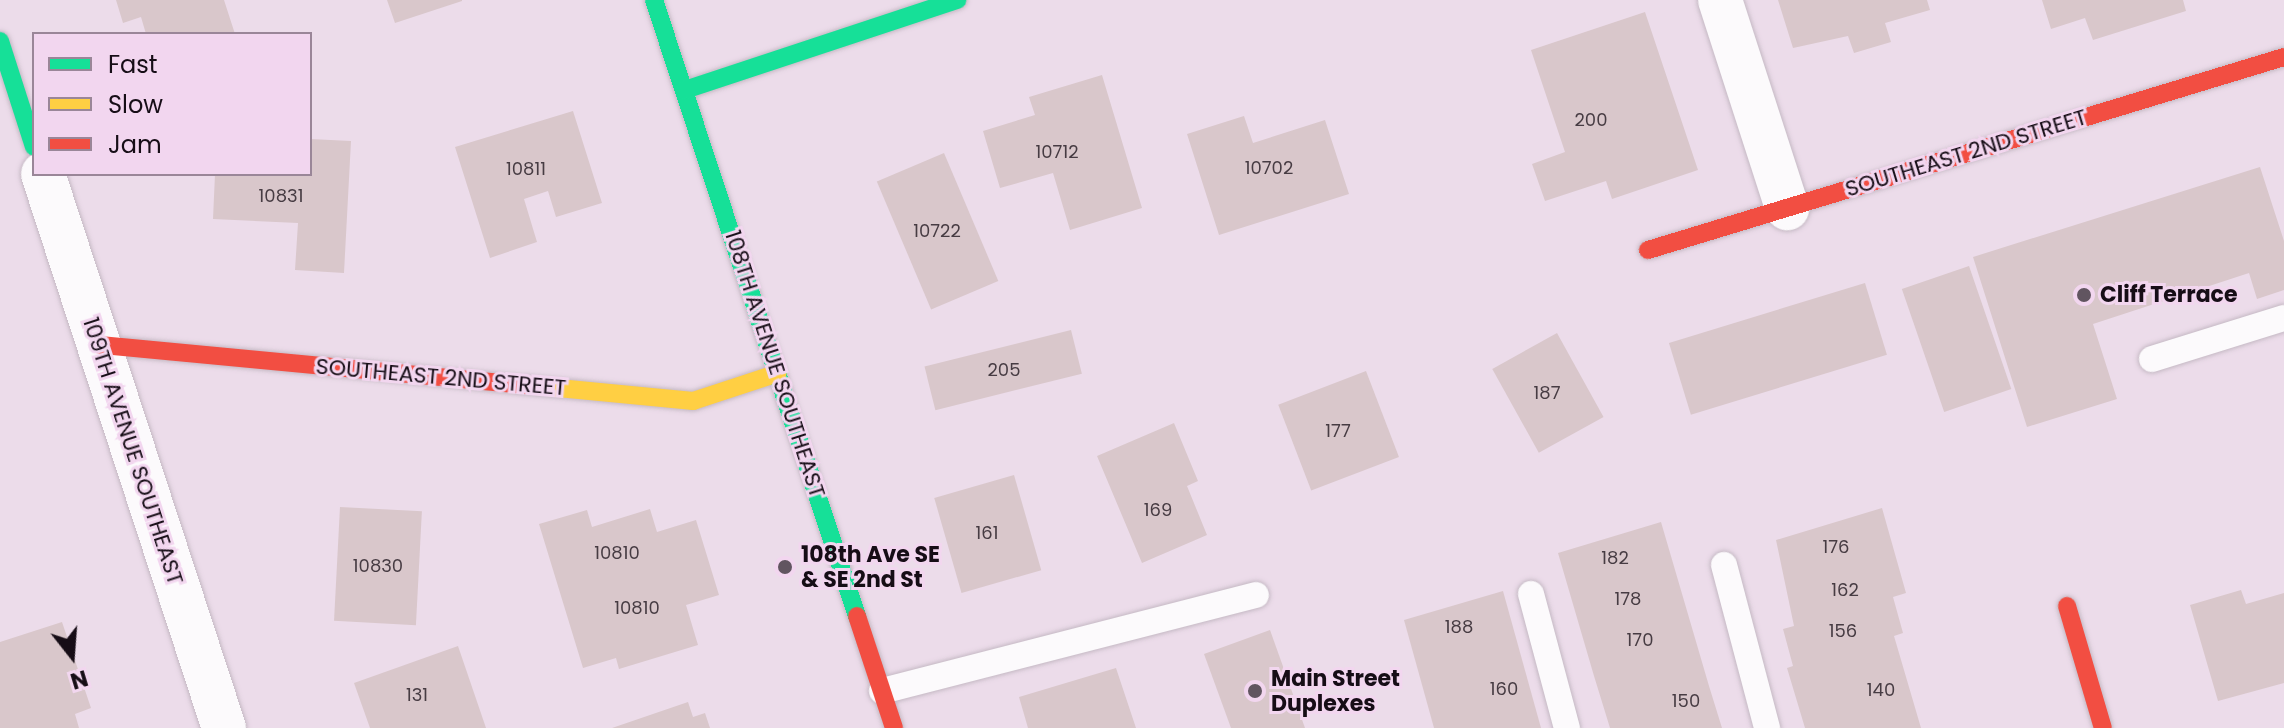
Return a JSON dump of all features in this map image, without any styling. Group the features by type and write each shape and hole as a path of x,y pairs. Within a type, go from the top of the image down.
{"street":[{"name":"108TH AVENUE SOUTHEAST","path":"654,0 894,728"},
{"path":"685,90 957,0"},
{"path":"1720,0 1787,208"},
{"path":"0,41 32,141"},
{"name":"SOUTHEAST 2ND STREET","path":"1648,250 2284,57"},
{"name":"109TH AVENUE SOUTHEAST","path":"44,176 224,728"},
{"name":"SOUTHEAST 2ND STREET","path":"101,345 693,401 778,373"},
{"path":"2067,606 2103,728"}],"lane":[{"path":"2152,359 2284,318"},
{"path":"1724,565 1767,728"},
{"path":"1531,594 1567,728"},
{"path":"882,691 1256,595"}],"building":[{"path":"116,0 224,0 234,32 145,32 141,17 123,23"},
{"path":"387,0 462,0 462,1 395,23"},
{"path":"1778,0 1927,0 1930,10 1885,23 1891,42 1854,53 1848,36 1793,48"},
{"path":"2042,0 2183,0 2186,11 2093,40 2085,18 2051,29"},
{"path":"1645,12 1698,170 1612,199 1606,181 1545,201 1532,164 1565,152 1531,50"},
{"path":"1102,75 1142,208 1070,230 1053,173 1000,188 983,131 1035,115 1029,97"},
{"path":"573,111 602,203 556,217 548,191 524,199 537,242 490,258 455,147"},
{"path":"1244,116 1253,143 1325,120 1349,194 1219,235 1187,134"},
{"path":"312,139 351,141 344,273 295,270 298,223 213,219 215,176 312,176"},
{"path":"944,153 998,281 931,309 877,182"},
{"name":"Cliff Terrace","path":"2260,167 2284,241 2284,290 2257,299 2249,273 2093,324 2117,399 2027,427 1973,257"},
{"path":"1969,266 2011,389 1944,412 1902,289"},
{"path":"1865,283 1887,355 1691,415 1669,343"},
{"path":"1071,330 1082,374 935,410 924,367"},
{"path":"1557,333 1604,417 1539,453 1492,369"},
{"path":"1366,371 1399,457 1311,491 1278,405"},
{"path":"1174,423 1198,481 1187,486 1207,535 1142,563 1097,456"},
{"path":"1014,475 1041,570 962,593 934,498"},
{"path":"340,507 422,511 416,625 334,621"},
{"path":"1882,508 1906,593 1893,597 1903,633 1894,636 1921,728 1805,728 1787,668 1793,666 1783,629 1794,626 1776,540"},
{"path":"650,509 657,532 696,520 719,595 686,605 698,645 619,669 616,658 583,668 539,524 587,510 592,527"},
{"path":"1661,522 1722,728 1610,728 1594,676 1558,553"},
{"path":"2241,590 2246,604 2284,593 2284,683 2218,701 2190,605"},
{"path":"1503,591 1541,728 1434,728 1404,620"},
{"path":"62,622 91,708 75,714 79,728 0,728 0,642"},
{"name":"Main Street Duplexes","path":"1270,630 1305,728 1231,728 1204,654"},
{"path":"458,646 486,728 370,728 354,683"},
{"path":"1116,668 1136,728 1028,728 1019,697"},
{"path":"688,702 693,717 705,713 710,728 612,728"}],"traffic: fast":[{"path":"654,0 857,616"},
{"path":"685,90 957,0"},
{"path":"0,41 32,141"}],"traffic: slow":[{"path":"527,385 693,401 778,373"}],"traffic: jam":[{"path":"1648,250 2284,57"},
{"path":"101,345 527,385"},
{"path":"2067,606 2103,728"},
{"path":"857,616 894,728"}],"place":[{"name":"Cliff Terrace","path":"2084,295"},
{"name":"108th Ave SE & SE 2nd St","path":"785,567"},
{"name":"Main Street Duplexes","path":"1255,691"}]}
